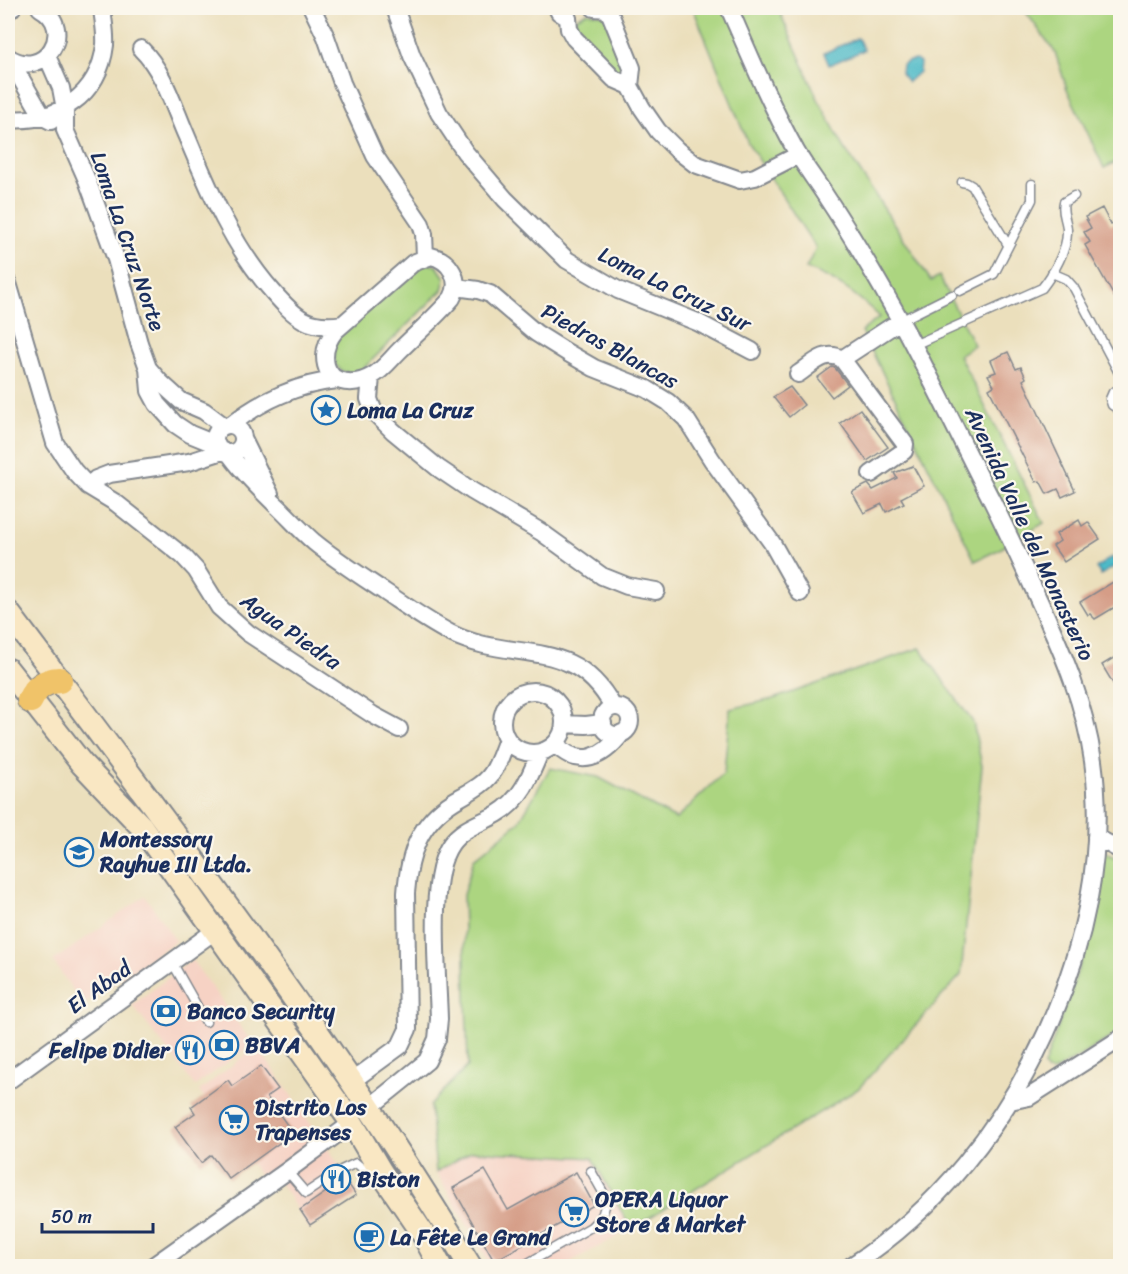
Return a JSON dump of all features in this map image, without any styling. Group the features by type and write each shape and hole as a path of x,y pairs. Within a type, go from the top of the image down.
{"main road":[{"path":"8,612 140,787 352,1081 470,1266"},
{"path":"8,670 82,764 141,826 352,1122 381,1172 422,1232 440,1266"},
{"path":"30,700 40,686 59,680"}],"street":[{"path":"8,11 12,8"},
{"path":"8,58 24,64 40,61 47,56 56,42 56,14 40,8"},
{"path":"8,119 43,117 65,109 81,95 98,69 105,43 102,8"},
{"path":"312,8 375,156 422,224 425,257"},
{"name":"Loma La Cruz Sur","path":"394,8 412,56 439,113 465,152 505,199 567,260 618,290 697,322 752,351"},
{"path":"630,86 614,79 574,38 562,13 600,8 632,68 630,86 642,108 658,131 695,164 740,180 754,177 798,155"},
{"name":"Avenida Valle del Monasterio","path":"729,8 766,95 798,155 829,200 914,345 1010,536 1076,687 1093,762 1096,837 1090,893 1073,962 1047,1031 1010,1101 973,1153 931,1202 883,1245 851,1266"},
{"path":"141,49 157,69 209,189 241,249 266,284 311,329 331,375 402,439 438,468 472,491 541,532 602,576 627,586 656,591"},
{"name":"Loma La Cruz Norte","path":"47,56 61,88 65,109 65,130 87,180 116,259 148,368 150,391 165,415 190,434 223,450 249,480 304,534 332,556 428,620 453,634 487,647 547,654 565,660 589,677 605,694 613,707"},
{"name":"Loma La Cruz Norte","path":"8,58 43,117 65,130"},
{"path":"223,450 217,432 235,431 282,396 301,387 340,381 356,382 370,377 452,298 456,287 453,272 445,262 438,257 425,257 413,263 331,337 325,357 301,387"},
{"name":"Agua Piedra","path":"8,283 55,442 68,464 88,486 116,503 183,556 219,607 248,633 373,715 399,729"},
{"name":"Piedras Blancas","path":"456,287 490,294 525,324 568,353 594,368 656,394 673,406 686,419 712,460 772,543 800,593"},
{"path":"303,321 321,326 343,324"},
{"path":"842,359 900,321"},
{"path":"798,375 827,355 834,355 842,359 905,444 904,451 871,474"},
{"name":"Loma La Cruz Norte","path":"148,368 181,401 204,411 235,431 274,503"},
{"path":"370,377 369,399 374,412"},
{"path":"88,486 96,479 109,474 189,462 223,450 240,448 235,431"},
{"path":"370,1107 427,1061 437,1039 439,1019 436,897 442,864 452,843 465,831 499,813 512,803 548,748 562,734 564,724 562,710 550,696 536,691 522,693 513,698 504,711 502,721 507,739 516,748 524,751 548,748 571,756 598,756 612,747 630,725 630,716 624,709 613,707 604,715 604,727 611,734 622,734"},
{"path":"564,724 603,723"},
{"path":"352,1081 399,1046 408,1029 406,893 407,873 417,841 434,816 489,777 507,739"},
{"path":"1096,837 1120,850"},
{"name":"El Abad","path":"8,1081 216,930"},
{"path":"1010,1101 1029,1097 1120,1040"},
{"path":"153,1266 352,1122"}],"lane":[{"path":"962,182 972,186 1008,245"},
{"path":"900,321 994,274 1032,200 1032,184"},
{"path":"914,345 1042,288 1052,273 1067,236 1068,227 1062,209 1064,202 1074,196"},
{"path":"1052,273 1066,279 1074,288 1120,375"},
{"path":"1120,389 1113,392 1110,399 1115,408 1120,410"},
{"path":"172,962 206,1022"},
{"path":"287,1171 306,1193 339,1171 356,1163 373,1172 381,1172"},
{"path":"523,1266 591,1227 602,1216 606,1203 604,1194 591,1171"}],"shaded area":[{"path":"145,896 176,941 83,1005 53,961"},
{"path":"192,960 253,1044 195,1086 132,1005"},
{"path":"257,1046 359,1194 309,1229 280,1182 268,1187 199,1091"},
{"path":"472,1151 593,1158 631,1229 563,1266 491,1266 436,1172"}],"green space":[{"path":"693,8 778,8 817,97 844,147 931,281 939,276 974,345 959,355 1044,523 975,561 862,331 880,317 846,288 806,268 816,248 748,143"},
{"path":"1023,8 1120,8 1120,160 1104,168 1067,89 1055,52"},
{"path":"587,12 605,15 628,70 621,76 574,30 576,18"},
{"path":"426,263 437,266 445,278 442,290 362,370 348,373 341,370 331,359 337,336"},
{"path":"920,648 973,722 982,766 961,975 858,1089 631,1229 592,1158 472,1151 436,1172 430,1105 468,1066 463,895 474,859 519,822 550,768 598,777 676,819 724,773 730,709 773,699"},
{"path":"1102,851 1120,860 1120,1032 1053,1072 1046,1071 1044,1066 1091,933"}],"water":[{"path":"858,38 864,50 829,65 824,53"},
{"path":"916,60 920,63 919,72 908,82 901,73 902,65"},
{"path":"1112,557 1117,565 1101,575 1096,568"}],"building":[{"path":"1102,208 1111,225 1116,222 1120,230 1120,307 1085,245 1090,242 1084,232 1091,228 1085,217"},
{"path":"1008,352 1016,369 1021,367 1026,378 1023,380 1075,491 1062,497 1058,489 1047,494 1040,481 1036,482 989,389 994,386 988,375 996,372 991,360"},
{"path":"832,367 848,385 832,397 817,378"},
{"path":"790,387 804,405 789,417 773,397"},
{"path":"860,409 888,447 867,461 840,423"},
{"path":"913,466 924,486 901,498 904,503 886,512 882,504 864,513 852,492 868,484 873,490 897,478 894,473"},
{"path":"1079,520 1082,526 1088,522 1100,539 1064,562 1053,546 1060,541 1056,534"},
{"path":"1113,582 1120,595 1120,604 1095,619 1090,614 1088,615 1080,602"},
{"path":"1120,654 1120,695 1102,665"},
{"name":"Distrito Los Trapenses","path":"261,1066 278,1089 267,1097 293,1133 229,1179 211,1155 201,1163 175,1127 195,1113 191,1107 228,1080 232,1086"},
{"path":"485,1170 508,1210 576,1172 594,1205 494,1261 453,1188"},
{"path":"345,1179 356,1195 310,1225 300,1210"}],"place":[{"name":"Loma La Cruz","path":"326,410"},
{"name":"Montessory Rayhue III Ltda.","path":"79,852"},
{"name":"Banco Security","path":"166,1011"},
{"name":"BBVA","path":"224,1045"},
{"name":"Felipe Didier","path":"190,1050"},
{"name":"Distrito Los Trapenses","path":"234,1120"},
{"name":"Biston","path":"336,1179"},
{"name":"OPERA Liquor Store & Market","path":"574,1212"},
{"name":"La Fête Le Grand","path":"369,1237"}]}
